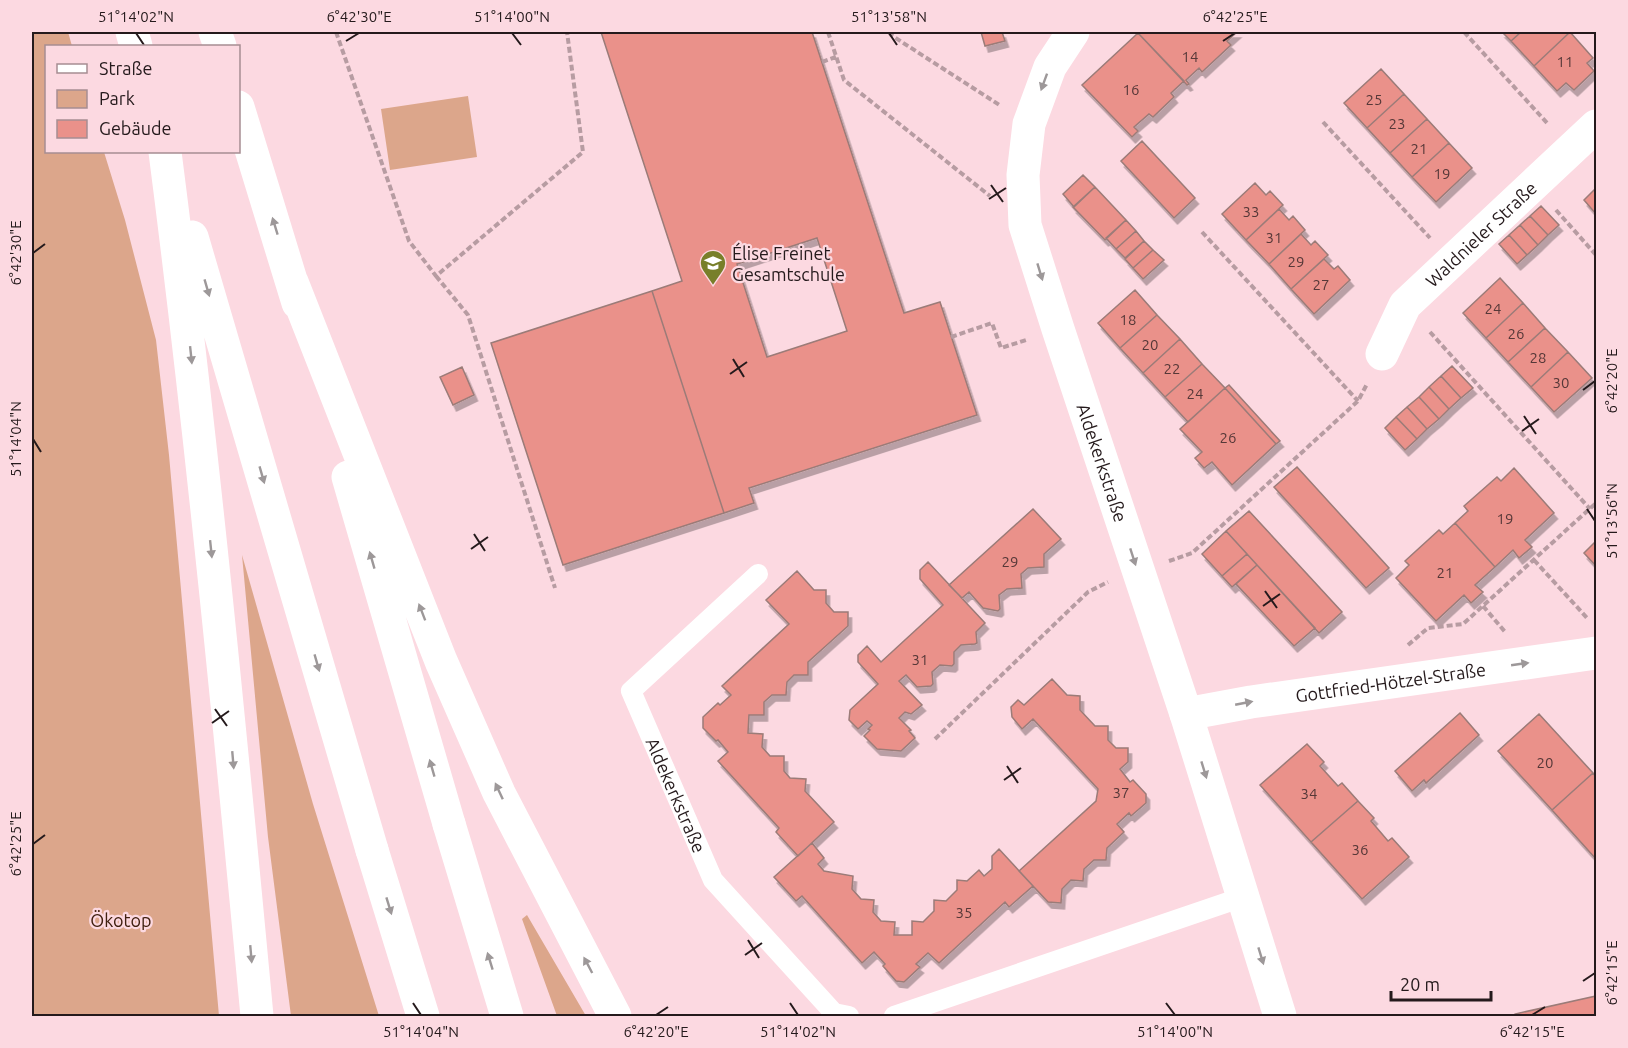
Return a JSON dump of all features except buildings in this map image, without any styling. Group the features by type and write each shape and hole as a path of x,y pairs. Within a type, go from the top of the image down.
{"main road":[{"name":"Aldekerkstraße","path":"1073,32 1050,67 1029,124 1023,175 1025,225 1186,714 1280,1017"},
{"path":"240,113 292,282 507,1017"},
{"name":"Waldnieler Straße","path":"1382,354 1406,305 1596,126"},
{"path":"166,153 423,1017"},
{"path":"166,153 189,338 229,713 257,1017"},
{"path":"292,282 441,661 499,793 615,1017"},
{"name":"Gottfried-Hötzel-Straße","path":"1186,714 1251,702 1596,653"}],"lane":[{"name":"Aldekerkstraße","path":"758,574 631,691 713,880 834,1013 849,1017"},
{"path":"894,1017 1243,897"}],"path":[{"path":"336,32 409,241 468,315 555,588"},
{"path":"436,276 583,152 567,32"},
{"path":"828,32 844,80 1025,225"},
{"path":"889,32 1029,124"},
{"path":"1464,32 1572,149"},
{"path":"822,62 836,57"},
{"path":"1323,122 1452,261"},
{"path":"1533,186 1596,255"},
{"path":"1202,232 1358,401"},
{"path":"1406,305 1590,509"},
{"path":"951,337 992,323 1001,348 1058,329"},
{"path":"935,739 1088,592 1101,584 1191,553 1358,401 1382,354"},
{"path":"1406,647 1428,628 1463,624 1596,503"},
{"path":"1534,560 1589,620"}],"green space":[{"name":"Ökotop","path":"32,32 68,32 72,45 45,45 45,153 104,153 125,220 156,340 169,455 219,1016 32,1016"},
{"path":"468,96 477,157 390,170 381,109"},
{"path":"242,555 313,804 379,1016 291,1016 268,837"},
{"path":"527,915 586,1016 557,1016 522,919"}],"place":[{"name":"Élise Freinet Gesamtschule","path":"713,286"}]}
